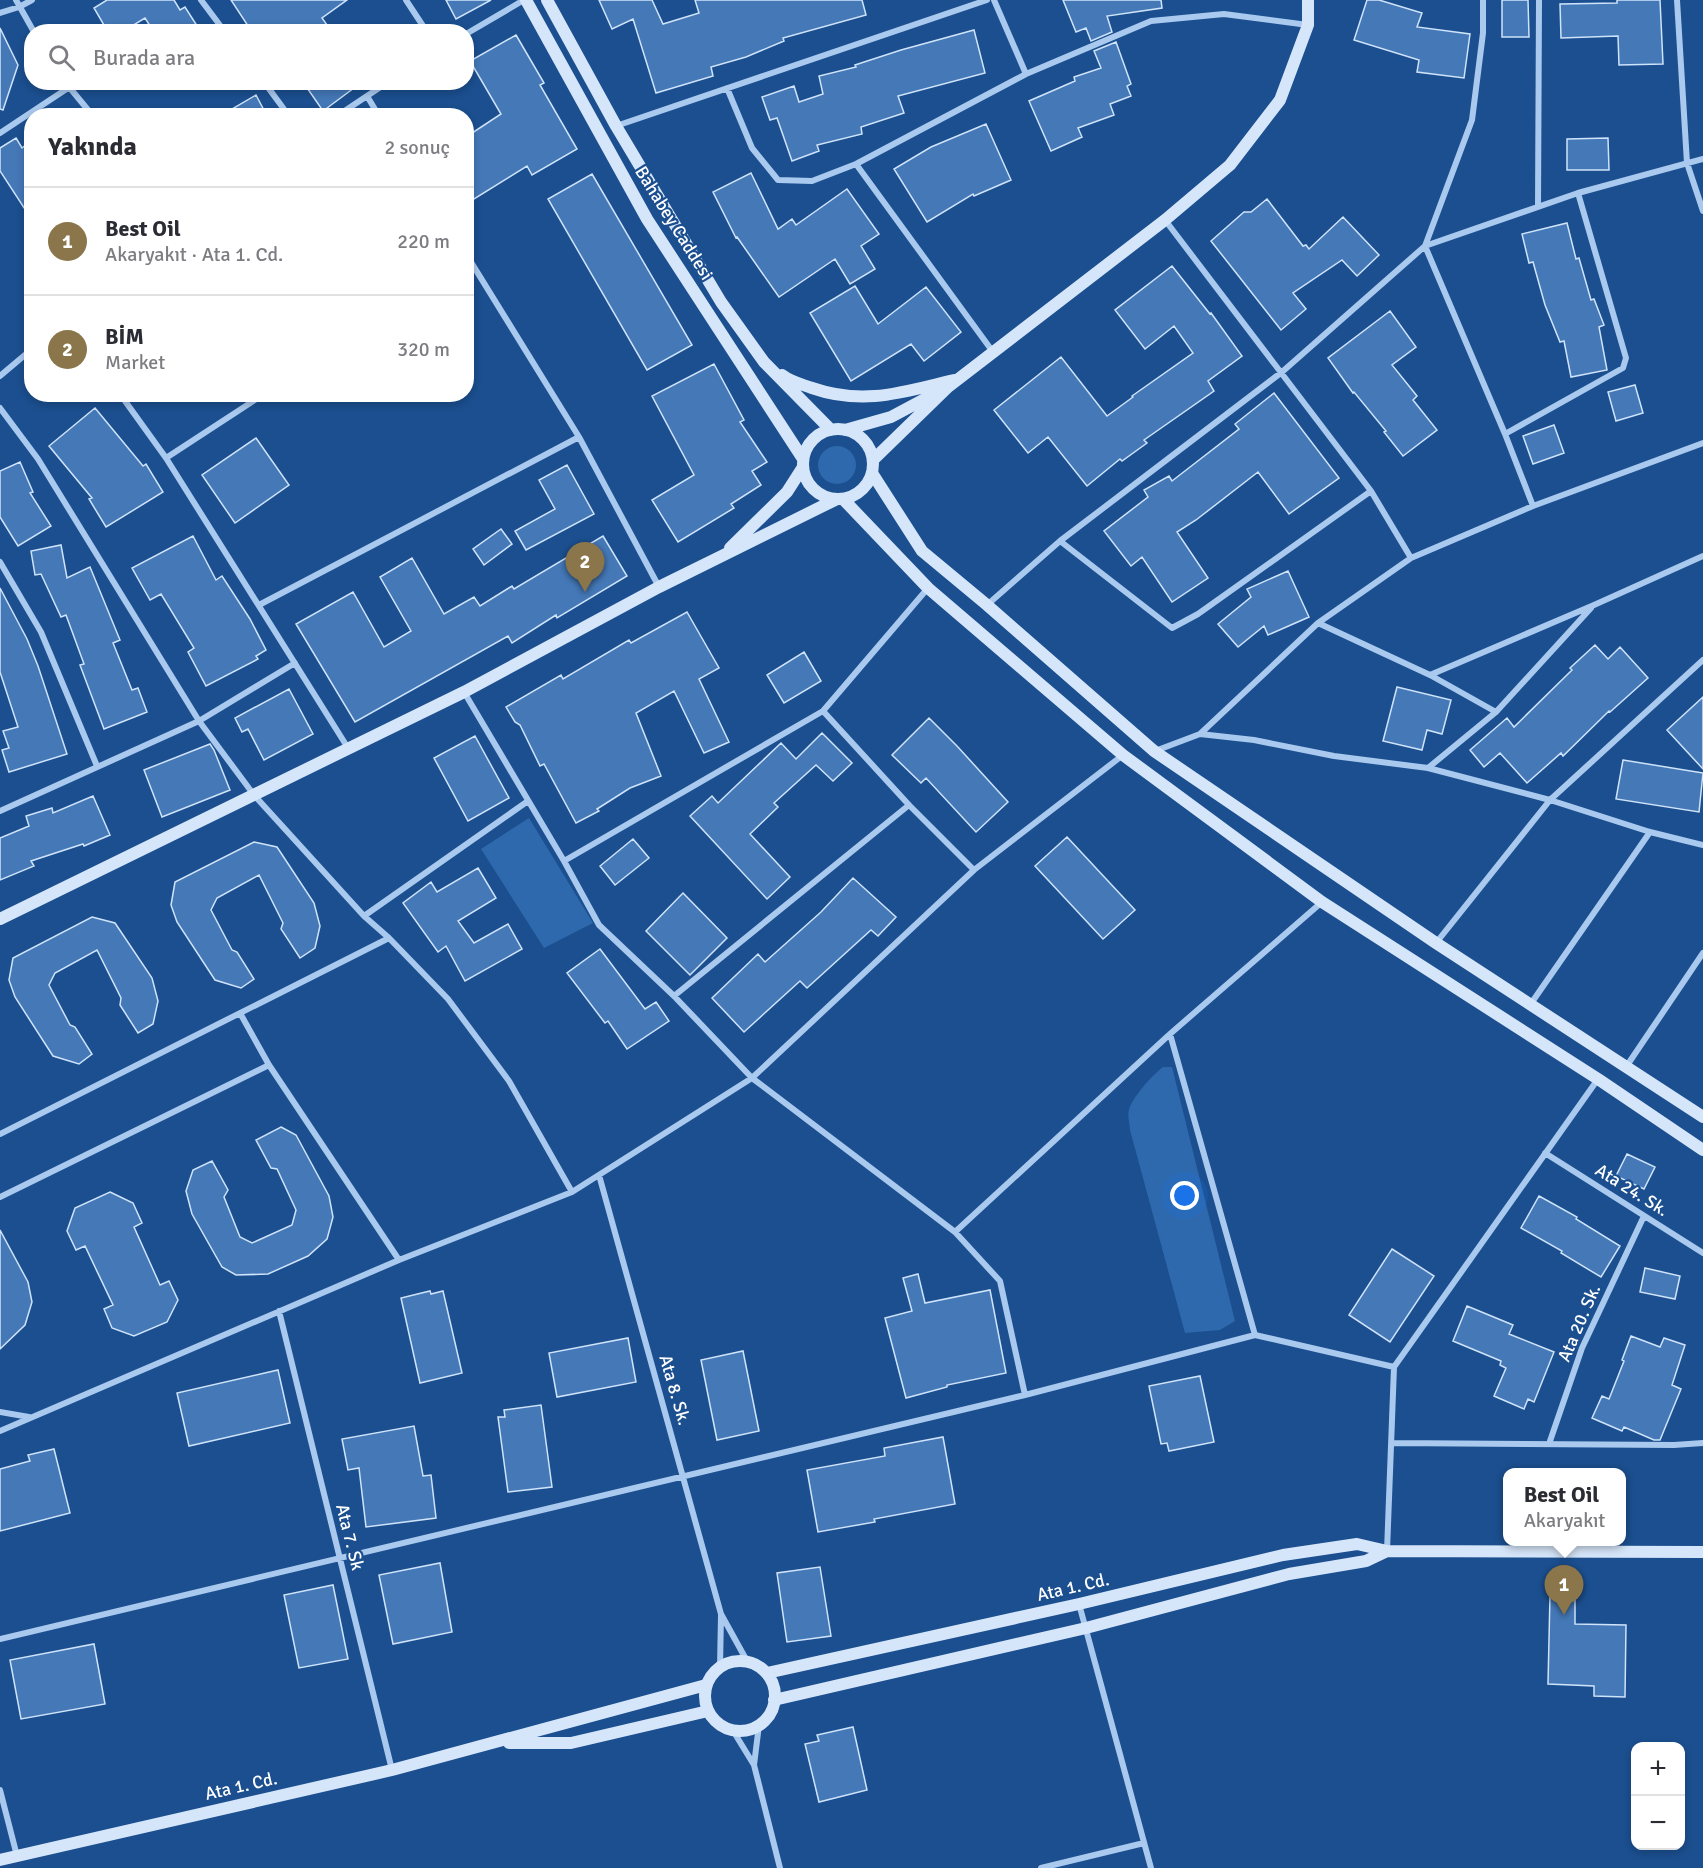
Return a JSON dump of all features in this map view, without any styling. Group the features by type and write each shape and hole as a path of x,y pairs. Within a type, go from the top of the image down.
{"street":[{"path":"15,0 29,24"},
{"path":"0,13 32,0"},
{"path":"201,0 219,24"},
{"path":"406,0 422,24"},
{"path":"474,29 525,0"},
{"name":"Bahabey Caddesi","path":"525,0 647,219 803,463"},
{"name":"Bahabey Caddesi","path":"547,0 616,126 721,302 764,362 831,430"},
{"path":"616,126 987,0"},
{"path":"994,0 1026,74"},
{"path":"873,460 953,383 1165,220 1230,165 1280,100 1308,25 1308,0"},
{"path":"1483,0 1483,33 1472,120 1425,246 1533,506"},
{"path":"1538,207 1539,0"},
{"path":"1677,0 1687,163 1703,211"},
{"path":"727,88 752,148 778,180 812,181 856,164 1026,74 1150,21 1224,14 1308,25"},
{"path":"35,108 60,90"},
{"path":"71,90 86,108"},
{"path":"270,90 283,108"},
{"path":"349,108 376,90"},
{"path":"367,96 374,108"},
{"path":"0,133 24,116"},
{"path":"987,605 1060,541 1281,372 1425,246 1578,193 1703,159"},
{"path":"856,164 993,352"},
{"path":"1505,434 1623,368 1626,358 1578,193"},
{"path":"1165,220 1371,491 1411,558"},
{"path":"474,269 579,437 659,587"},
{"path":"0,376 24,356"},
{"path":"764,362 789,380 842,396 870,398 953,383"},
{"path":"722,555 787,492 803,463 806,448 821,433 845,430 891,417 953,383"},
{"path":"126,402 166,458 348,748"},
{"path":"166,458 252,402"},
{"path":"0,408 38,459 199,721 254,795 364,916 389,938 448,999 509,1082 572,1192"},
{"path":"0,919 464,692 722,555 861,490 872,473 873,460 864,441 845,430"},
{"path":"259,604 579,437"},
{"path":"1154,751 1200,734 1318,623 1411,558 1533,506 1703,443"},
{"path":"803,463 805,477 818,493 840,499 928,588 1122,755 1322,902 1703,1149"},
{"path":"872,473 922,551 1154,751 1436,943 1703,1117"},
{"path":"1060,541 1172,628 1198,614 1371,491"},
{"path":"1430,675 1703,556"},
{"path":"0,562 41,632 98,766"},
{"path":"564,861 823,711 928,588"},
{"path":"1428,768 1496,712 1593,605"},
{"path":"1318,623 1430,675 1496,712"},
{"path":"1436,943 1550,800 1703,660"},
{"path":"0,811 199,721 295,663"},
{"path":"464,692 564,861 599,925 674,996 752,1078 956,1232 1000,1281 1025,1395"},
{"path":"823,711 909,805 974,870"},
{"path":"1200,734 1254,740 1334,756 1428,768 1550,800 1650,832 1703,844"},
{"path":"0,1431 399,1260 572,1192 752,1078 974,870 1122,755"},
{"path":"364,916 528,801"},
{"path":"674,996 909,805"},
{"path":"1530,1005 1650,832"},
{"path":"956,1232 1170,1034 1322,902"},
{"path":"0,1134 389,938"},
{"path":"1626,1067 1703,953"},
{"path":"240,1013 269,1065 399,1260"},
{"path":"1170,1034 1255,1335"},
{"path":"0,1197 269,1065"},
{"path":"1387,1551 1394,1367 1598,1079"},
{"name":"Ata 24. Sk.","path":"1545,1153 1703,1252"},
{"name":"Ata 8. Sk.","path":"599,1175 721,1614"},
{"name":"Ata 20. Sk.","path":"1549,1444 1582,1348 1644,1216"},
{"name":"Ata 7. Sk","path":"279,1311 392,1770"},
{"path":"0,1639 1025,1395 1255,1335 1394,1367"},
{"path":"0,1413 31,1417"},
{"path":"1392,1443 1674,1445 1703,1443"},
{"name":"Ata 1. Cd.","path":"767,1673 1283,1556 1357,1544 1387,1551 1703,1552"},
{"name":"Ata 1. Cd.","path":"774,1700 1086,1628 1289,1574 1366,1561 1387,1551"},
{"path":"1079,1604 1151,1868"},
{"path":"721,1614 747,1661"},
{"path":"720,1667 721,1614"},
{"path":"735,1660 747,1661 758,1665 767,1673 773,1684 773,1707 759,1725 747,1730 732,1730 715,1720 708,1711 705,1700 706,1685 720,1667 735,1660"},
{"name":"Ata 1. Cd.","path":"0,1860 392,1770 706,1685"},
{"name":"Ata 1. Cd.","path":"489,1743 571,1743 708,1711"},
{"path":"754,1765 759,1725"},
{"path":"732,1730 754,1765 780,1868"},
{"path":"0,1790 17,1856"},
{"path":"1041,1868 1144,1843"}],"shaded area":[{"path":"837,446 851,451 856,465 851,479 837,484 823,479 818,465 823,451"},
{"path":"529,818 593,923 544,948 481,849"},
{"path":"1163,1067 1172,1067 1235,1321 1220,1330 1185,1333 1130,1130 1128,1115 1131,1105 1143,1087"}],"building":[{"path":"107,0 174,0 180,10 185,7 196,24 149,24 145,18 135,24 103,24 94,8"},
{"path":"231,0 347,0 322,18 326,24 247,24"},
{"path":"446,0 491,0 456,19"},
{"path":"599,0 652,0 663,24 699,13 695,0 862,0 866,15 783,38 784,41 746,57 711,67 713,76 656,93 633,19 612,29"},
{"path":"1063,0 1161,0 1162,8 1107,16 1112,32 1091,41 1086,28 1076,32"},
{"path":"1367,0 1379,0 1422,13 1417,27 1470,34 1464,78 1417,72 1419,60 1354,40"},
{"path":"1502,0 1528,0 1529,37 1502,37"},
{"path":"1617,0 1660,0 1663,64 1619,65 1618,36 1561,38 1560,4 1617,3"},
{"path":"0,28 18,65 3,110 0,109"},
{"path":"974,30 985,73 898,96 904,113 861,127 862,134 817,145 819,151 792,161 777,118 770,120 762,97 794,86 799,102 823,94 819,76 856,67 855,65 901,50"},
{"path":"516,35 544,83 540,85 577,149 532,175 527,166 474,199 474,132 501,114 474,68 474,59"},
{"path":"1116,42 1131,84 1127,86 1131,96 1110,104 1114,115 1078,128 1082,137 1051,151 1029,101 1075,81 1074,77 1101,68 1094,51"},
{"path":"309,90 351,90 327,108 321,108"},
{"path":"256,95 263,108 234,108"},
{"path":"986,124 1011,180 974,196 973,194 927,222 894,169 931,147"},
{"path":"16,138 22,148 24,146 24,208 0,171 0,148"},
{"path":"1608,138 1609,170 1567,170 1567,139"},
{"path":"751,173 778,229 792,219 796,225 847,189 879,234 861,246 875,269 850,284 835,259 779,297 736,238 713,192"},
{"path":"592,174 692,345 647,370 548,199"},
{"path":"1267,199 1303,246 1306,245 1309,249 1343,217 1379,255 1357,276 1342,260 1293,293 1306,309 1281,330 1211,241 1244,212 1251,212"},
{"path":"1567,223 1576,259 1579,258 1591,300 1594,299 1604,325 1599,327 1607,370 1571,377 1564,341 1560,342 1545,305 1533,262 1529,263 1522,234"},
{"path":"1172,266 1211,313 1242,356 1208,381 1214,391 1144,440 1147,443 1122,461 1120,459 1087,486 1048,437 1028,453 994,410 1061,357 1107,416 1193,353 1174,326 1145,349 1115,310"},
{"path":"855,286 878,324 926,287 961,332 924,361 911,344 851,381 810,313"},
{"path":"1390,311 1416,347 1392,365 1417,396 1413,400 1437,430 1403,456 1328,358"},
{"path":"714,364 744,420 740,422 767,462 752,471 761,485 731,504 734,508 678,542 652,500 694,475 652,396"},
{"path":"1635,385 1643,413 1616,421 1608,392"},
{"path":"1274,393 1339,478 1289,514 1258,472 1177,532 1208,578 1172,602 1142,557 1131,566 1104,531 1148,497 1144,490 1169,476 1172,481 1239,429 1235,424"},
{"path":"95,408 143,466 146,464 163,492 106,527 89,499 92,498 49,446"},
{"path":"1554,425 1564,453 1533,464 1523,436"},
{"path":"256,438 289,485 235,523 202,475"},
{"path":"20,462 33,492 30,493 51,526 18,546 0,517 0,471"},
{"path":"567,465 594,514 526,550 515,531 555,509 539,480"},
{"path":"501,529 512,544 484,565 473,549"},
{"path":"193,536 216,580 222,576 250,619 266,650 256,656 258,659 206,686 188,652 194,648 161,594 150,600 132,568"},
{"path":"603,536 627,576 557,618 556,615 512,643 508,636 355,722 296,624 353,592 384,647 411,631 380,577 412,558 444,614 474,597 480,606 512,586 514,589"},
{"path":"61,545 67,578 90,567 120,640 113,643 132,690 138,688 147,712 104,729 80,665 84,664 66,615 61,617 41,574 35,575 31,551"},
{"path":"1288,571 1309,617 1268,635 1264,626 1238,647 1218,624 1251,597 1247,589"},
{"path":"0,588 27,639 38,666 67,754 9,772 2,750 9,748 3,731 18,727 0,672"},
{"path":"687,612 719,668 699,679 729,742 704,753 674,691 636,713 661,776 630,788 597,809 599,811 576,823 544,764 540,766 520,725 515,722 506,707 561,675 563,679 629,640 631,643"},
{"path":"1595,645 1608,659 1620,647 1648,678 1609,711 1563,756 1561,753 1527,783 1500,753 1484,767 1470,750 1507,718 1514,727"},
{"path":"804,652 821,681 784,703 767,675"},
{"path":"1397,687 1451,700 1442,734 1427,730 1422,750 1383,741"},
{"path":"289,689 313,734 264,760 248,729 242,732 235,718"},
{"path":"1703,697 1703,769 1667,730"},
{"path":"929,718 1008,802 976,832 926,778 921,783 892,755"},
{"path":"822,733 852,763 833,781 816,765 774,803 778,807 750,834 790,877 767,899 690,816 712,796 718,803 781,743 796,759"},
{"path":"475,736 509,798 468,821 434,758"},
{"path":"210,744 230,790 162,817 144,770"},
{"path":"1623,760 1703,773 1699,812 1616,799"},
{"path":"93,796 110,835 84,846 83,844 31,861 34,866 0,880 0,838 29,826 26,816 52,808 53,813"},
{"path":"1067,837 1135,910 1103,939 1035,866"},
{"path":"633,839 649,858 615,885 600,866"},
{"path":"254,842 277,847 314,903 320,926 315,948 300,958 281,929 283,923 259,875 217,898 211,910 232,950 237,952 254,979 241,988 215,980 177,922 171,905 175,882"},
{"path":"478,868 496,898 458,921 474,943 508,924 522,949 465,981 446,946 438,952 403,903 431,882 437,892"},
{"path":"853,878 896,917 878,936 871,930 807,988 800,981 744,1032 712,998 758,954 765,962 821,912"},
{"path":"683,893 727,938 690,975 646,931"},
{"path":"92,917 115,923 152,978 158,1001 153,1024 138,1033 120,1005 121,998 97,950 55,973 49,985 70,1025 75,1027 92,1054 79,1064 53,1056 15,997 9,980 13,958"},
{"path":"600,949 645,1009 656,1002 669,1021 627,1049 608,1021 605,1023 567,973"},
{"path":"281,1127 296,1135 329,1196 333,1217 327,1239 308,1256 268,1274 236,1275 222,1267 192,1214 186,1191 193,1170 212,1161 228,1190 224,1197 240,1237 252,1243 292,1225 296,1210 277,1169 271,1168 256,1140"},
{"path":"1627,1154 1655,1167 1644,1189 1616,1176"},
{"path":"110,1192 133,1203 142,1223 134,1227 160,1285 169,1281 178,1300 167,1322 134,1336 112,1328 104,1309 113,1305 85,1246 76,1250 67,1231 75,1208"},
{"path":"1539,1196 1577,1217 1576,1219 1620,1246 1601,1277 1561,1253 1562,1251 1521,1228"},
{"path":"0,1230 28,1282 32,1302 25,1325 0,1349"},
{"path":"1392,1249 1434,1276 1390,1342 1349,1315"},
{"path":"1645,1268 1680,1276 1675,1299 1640,1292"},
{"path":"918,1274 925,1303 990,1290 1006,1373 947,1385 947,1387 906,1398 885,1318 912,1311 903,1278"},
{"path":"430,1291 431,1294 443,1291 462,1373 420,1383 401,1298"},
{"path":"1467,1306 1513,1325 1509,1334 1554,1352 1534,1402 1528,1399 1524,1409 1494,1396 1506,1368 1500,1365 1501,1361 1453,1341"},
{"path":"1631,1336 1660,1347 1664,1338 1685,1345 1672,1385 1681,1389 1660,1440 1654,1440 1624,1427 1622,1431 1592,1418 1602,1396 1609,1399"},
{"path":"628,1338 636,1382 557,1397 549,1353"},
{"path":"743,1351 759,1431 717,1440 701,1360"},
{"path":"278,1370 290,1423 189,1446 177,1393"},
{"path":"1200,1376 1214,1442 1169,1451 1167,1443 1161,1444 1149,1386"},
{"path":"541,1405 552,1487 508,1492 498,1417 505,1417 504,1410"},
{"path":"414,1426 423,1476 431,1475 436,1518 366,1527 359,1468 348,1470 342,1439"},
{"path":"943,1437 955,1504 818,1532 807,1470 885,1456 884,1448"},
{"path":"54,1449 70,1513 0,1531 0,1469 30,1461 28,1455"},
{"path":"440,1563 452,1632 393,1644 379,1575"},
{"path":"820,1567 831,1636 787,1642 777,1573"},
{"path":"333,1585 348,1659 299,1668 284,1595"},
{"path":"1550,1595 1575,1595 1575,1624 1626,1625 1625,1697 1594,1696 1594,1686 1548,1684"},
{"path":"94,1644 105,1704 21,1719 10,1660"},
{"path":"853,1727 867,1790 819,1802 805,1744 819,1741 817,1735"}],"place":[{"name":"BİM","path":"585,592"},
{"name":"Best Oil","path":"1564,1615"}]}
